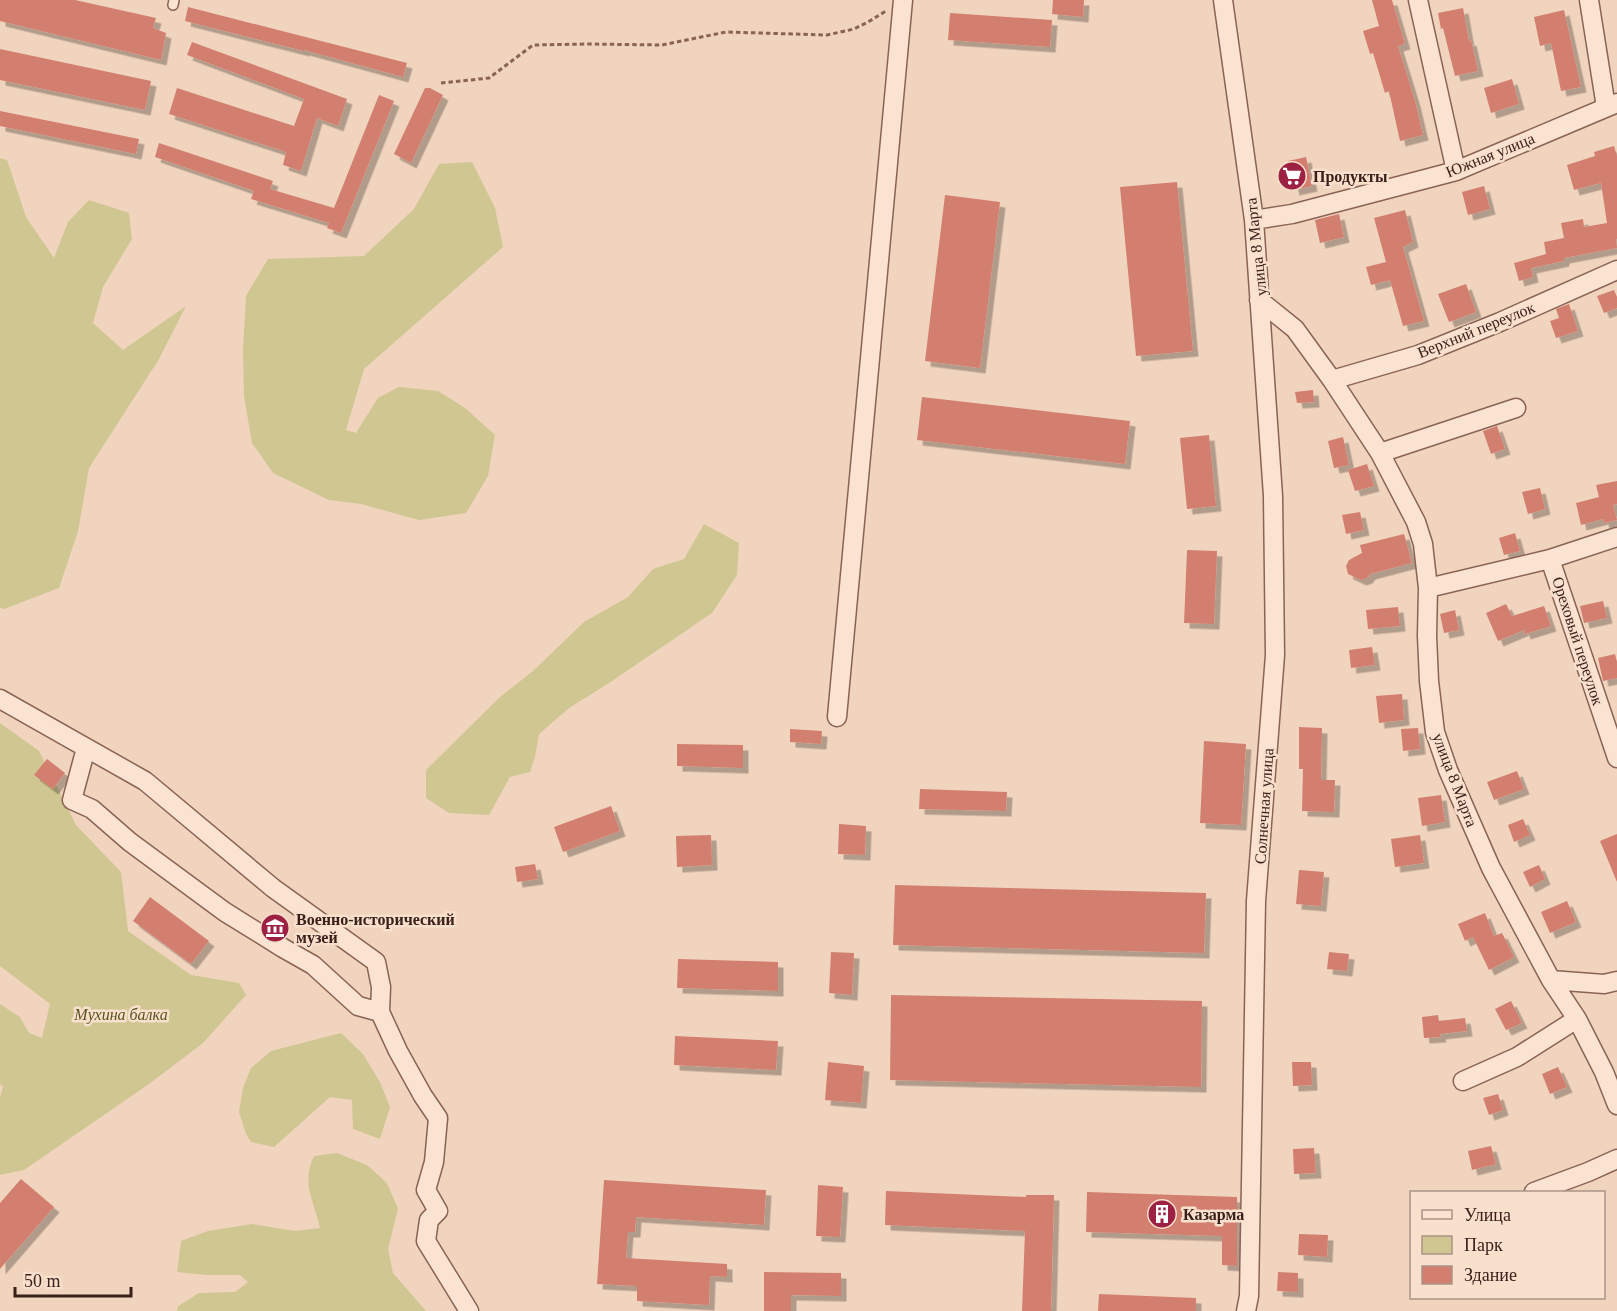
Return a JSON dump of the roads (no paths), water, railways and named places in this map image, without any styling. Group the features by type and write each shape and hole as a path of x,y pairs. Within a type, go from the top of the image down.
{"street":[{"name":"улица 8 Марта","path":"1222,0 1254,220 1259,300 1295,329 1332,380 1380,453 1416,522 1423,544 1428,588 1429,681 1435,732 1448,770 1491,868 1551,980 1577,1019 1604,1072 1617,1105"},
{"path":"1418,0 1456,171"},
{"path":"1588,0 1611,105"},
{"path":"837,717 895,5"},
{"name":"Южная улица","path":"1254,220 1292,214 1456,171 1611,105"},
{"name":"Верхний переулок","path":"1332,380 1418,355 1500,322 1617,270"},
{"name":"Солнечная улица","path":"1246,1311 1249,1284 1256,901 1275,655 1273,496 1259,300"},
{"path":"1380,453 1516,408"},
{"name":"Ореховый переулок","path":"1428,588 1550,559 1617,537"},
{"name":"Ореховый переулок","path":"1550,559 1617,758"},
{"path":"0,699 144,781 273,888 375,962 381,987 380,1012 398,1051 438,1118 434,1162 426,1190 438,1211 429,1220 426,1241 469,1311"},
{"path":"86,748 72,800 92,809 130,842 225,912 313,965 358,1006 380,1012"},
{"path":"1551,980 1613,984"},
{"path":"1463,1082 1517,1057 1577,1019"},
{"path":"1537,1191 1617,1159"}],"place":[{"name":"Продукты","path":"1292,176"},
{"name":"Военно-исторический музей","path":"275,928"},
{"name":"Казарма","path":"1162,1214"}],"park label":[{"name":"Мухина балка","path":"121,1014"}]}
